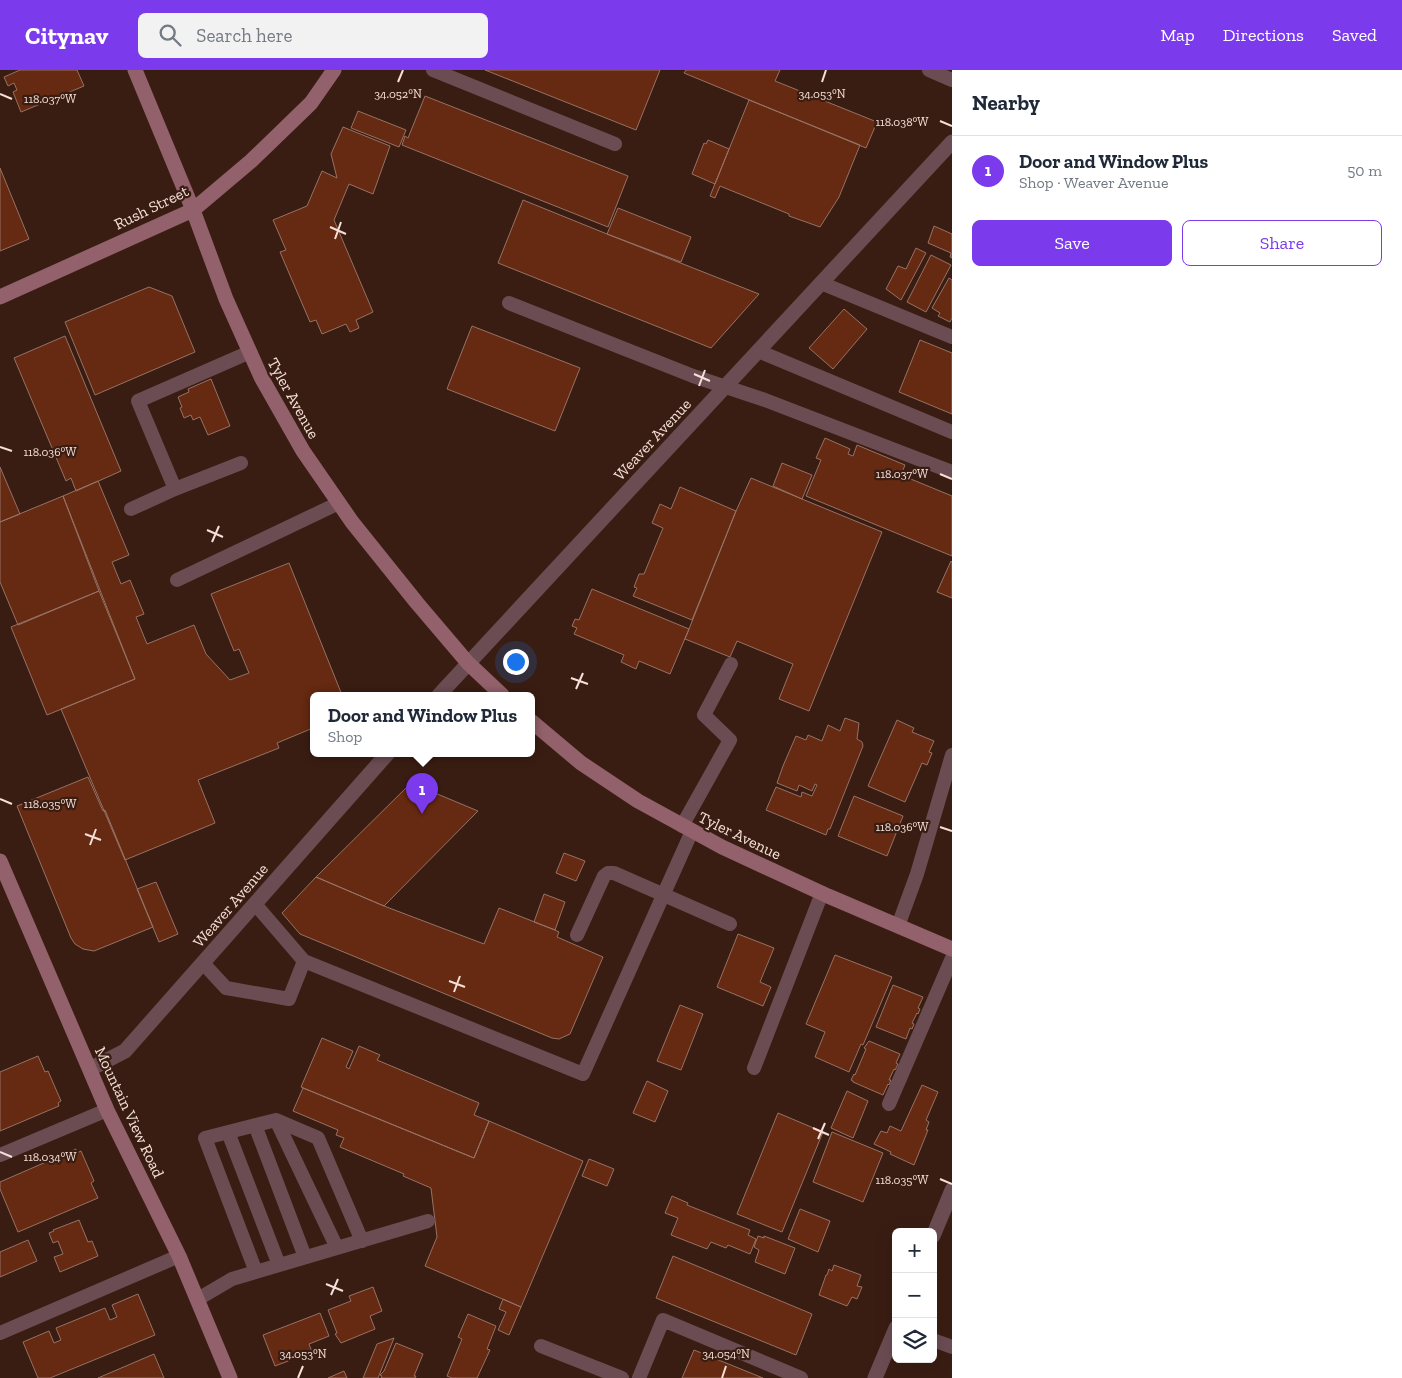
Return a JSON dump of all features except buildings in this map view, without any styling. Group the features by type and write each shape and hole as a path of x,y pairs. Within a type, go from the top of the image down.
{"main road":[{"name":"Tyler Avenue","path":"136,70 193,210 226,299 261,376 303,451 352,522 416,603 468,663 499,692"},
{"name":"Rush Street","path":"0,297 193,210 251,162 311,103 331,71"},
{"name":"Tyler Avenue","path":"535,724 581,763 638,801 722,847 822,893 952,949"},
{"name":"Mountain View Road","path":"0,861 107,1110 179,1256 230,1378"}],"street":[{"name":"Weaver Avenue","path":"442,692 952,142"},
{"name":"Weaver Avenue","path":"90,1069 125,1051 384,757"},
{"path":"936,1228 952,1190"},
{"path":"875,1378 892,1338"}],"lane":[{"path":"433,70 615,144"},
{"path":"929,70 952,80"},
{"path":"821,283 952,337"},
{"path":"509,302 693,376 726,386 952,472"},
{"path":"758,351 952,432"},
{"path":"175,489 138,401 250,352"},
{"path":"131,509 241,463"},
{"path":"177,580 339,503"},
{"path":"255,904 304,961 583,1074 663,893 687,828 730,740 704,715 731,664"},
{"path":"898,926 917,874 952,754"},
{"path":"577,935 604,876 608,873 614,873 663,893 730,924"},
{"path":"754,1068 822,893"},
{"path":"888,1104 952,958"},
{"path":"203,963 226,988 289,999 304,961"},
{"path":"0,1155 107,1110"},
{"path":"276,1120 337,1248"},
{"path":"256,1272 204,1138 276,1120 318,1138 362,1240"},
{"path":"255,1125 305,1258"},
{"path":"228,1132 279,1265"},
{"path":"198,1299 232,1279 428,1221"},
{"path":"0,1333 179,1256"},
{"path":"640,1378 663,1320 801,1378"},
{"path":"937,1341 952,1347"},
{"path":"541,1346 622,1378"}],"place":[{"name":"Door and Window Plus","path":"422,814"}]}
